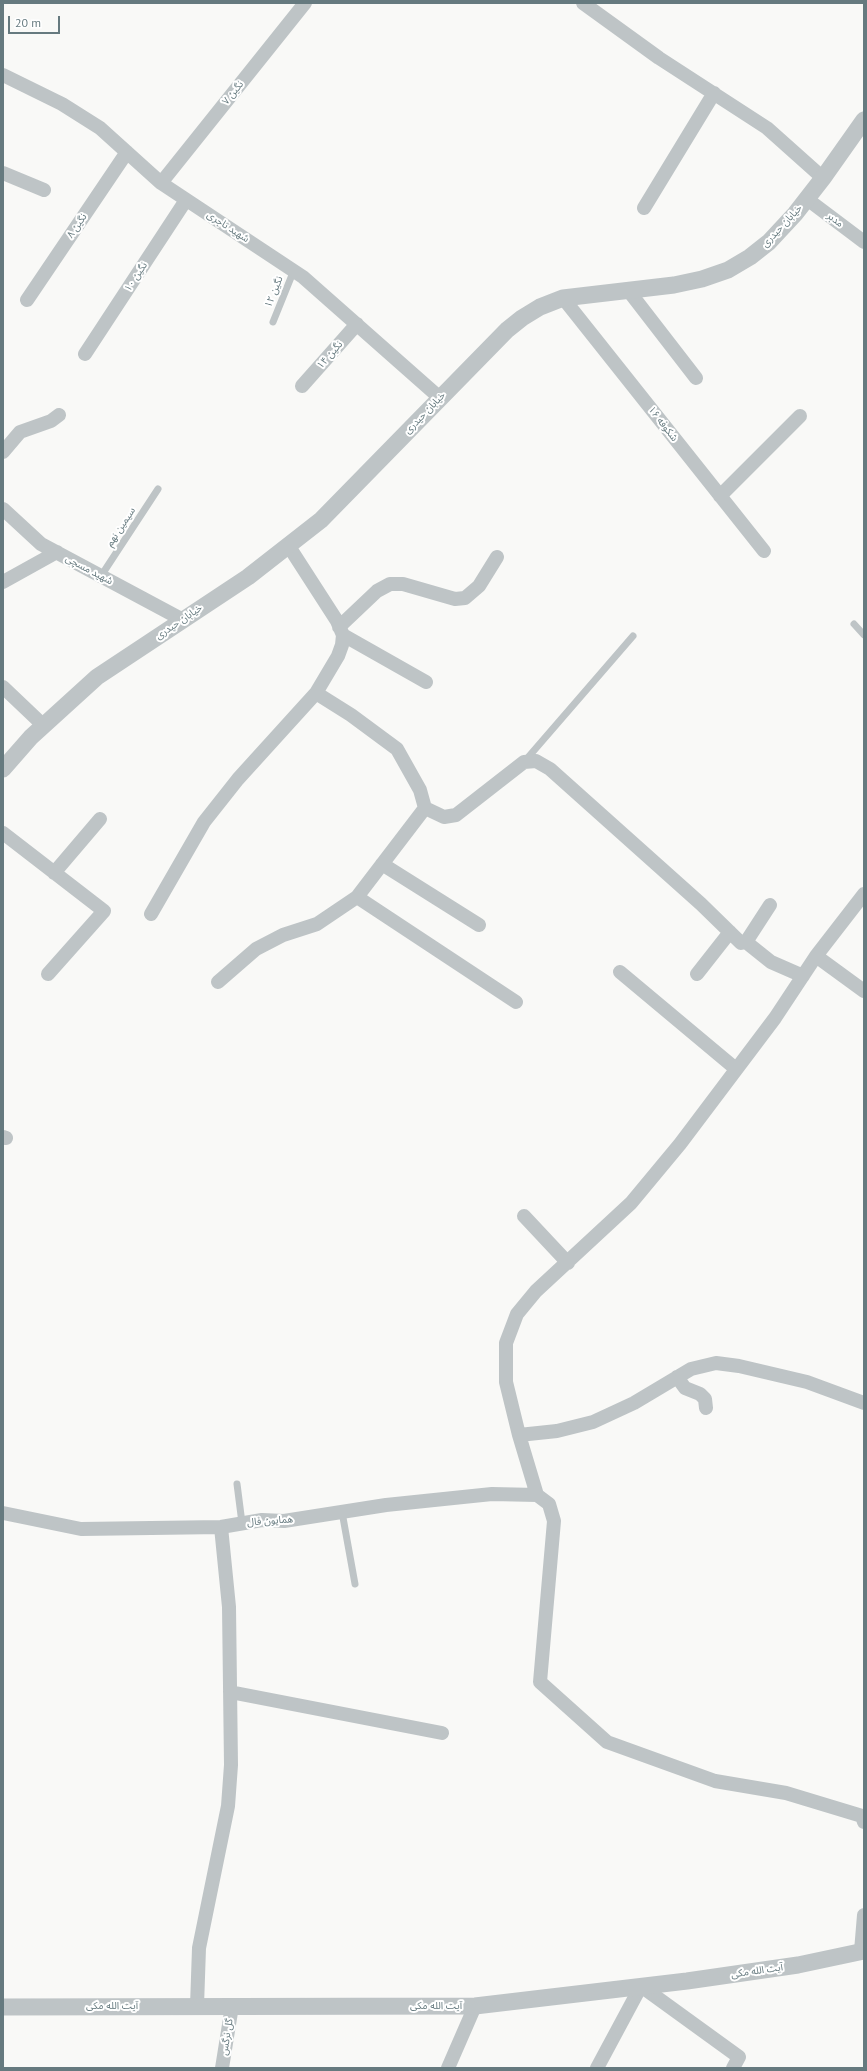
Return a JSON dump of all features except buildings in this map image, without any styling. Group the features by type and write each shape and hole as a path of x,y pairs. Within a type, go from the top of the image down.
{"street":[{"name":"نگین ۷","path":"161,183 305,3"},
{"path":"583,3 659,58 767,128 823,178"},
{"name":"شهید تاجری","path":"3,75 62,104 100,128 161,183 294,270 440,398"},
{"path":"644,208 714,93"},
{"name":"خیابان حیدری","path":"3,769 44,726 97,677 248,577 321,520 507,330 540,307 563,298 674,285 702,279 728,270 750,257 769,242 823,178 864,120"},
{"name":"نگین ۸","path":"28,300 127,152"},
{"path":"3,173 44,190"},
{"name":"مدبر","path":"806,199 864,242"},
{"name":"نگین ۱۰","path":"85,354 186,200"},
{"path":"628,290 696,378"},
{"name":"شکوفه ۱۶","path":"563,298 764,551"},
{"name":"نگین ۱۴","path":"302,386 357,324"},
{"path":"3,452 20,432 51,421 59,415"},
{"path":"720,496 800,416"},
{"name":"شهید مسچی","path":"3,509 41,544 183,620"},
{"path":"288,546 341,631 426,682"},
{"path":"3,582 57,552"},
{"path":"151,914 204,822 238,779 316,693 333,667 342,645 341,631 377,591 390,584 403,584 455,598 465,598 479,586 497,557"},
{"path":"3,687 44,726"},
{"path":"316,693 351,715 397,749 420,790 425,808 444,817 456,815 524,762 536,761 550,769 701,904 741,943 746,942 771,962 803,976"},
{"path":"218,982 256,949 283,935 317,924 357,897 425,808"},
{"path":"54,873 100,818"},
{"path":"3,833 104,911 48,974"},
{"path":"382,864 479,924"},
{"path":"864,894 816,956 775,1018 680,1144 631,1203 568,1263 536,1291 517,1314 506,1343 506,1382 519,1436 537,1495 549,1504 554,1521 540,1682 607,1742 715,1781 786,1793 862,1816 864,1822"},
{"path":"357,897 516,1002"},
{"path":"746,942 770,905"},
{"path":"697,974 730,932"},
{"path":"816,956 864,991"},
{"path":"620,972 736,1069"},
{"path":"524,1216 568,1263"},
{"path":"519,1436 557,1432 593,1422 634,1403 691,1369 716,1363 739,1366 807,1382 864,1403"},
{"path":"677,1377 685,1388 700,1394 705,1399 706,1408"},
{"name":"همایون فال","path":"3,1513 81,1529 221,1527 262,1520 284,1522 386,1505 492,1494 537,1495"},
{"path":"197,2006 199,1948 228,1806 231,1765 229,1607 221,1527"},
{"path":"230,1692 442,1733"},
{"path":"863,1951 864,1915"},
{"name":"آیت الله مکی","path":"3,2007 475,2006 798,1965 863,1951"},
{"path":"597,2068 641,1986 739,2057 733,2068"},
{"name":"گل نرگس","path":"222,2068 232,2006"},
{"path":"448,2068 475,2006"}],"lane":[{"name":"نگین ۱۲","path":"273,322 294,270"},
{"name":"سیمین نهم","path":"101,576 158,489"},
{"path":"854,624 864,635"},
{"path":"524,762 633,636"},
{"path":"237,1484 242,1523"},
{"path":"342,1512 355,1584"}]}
